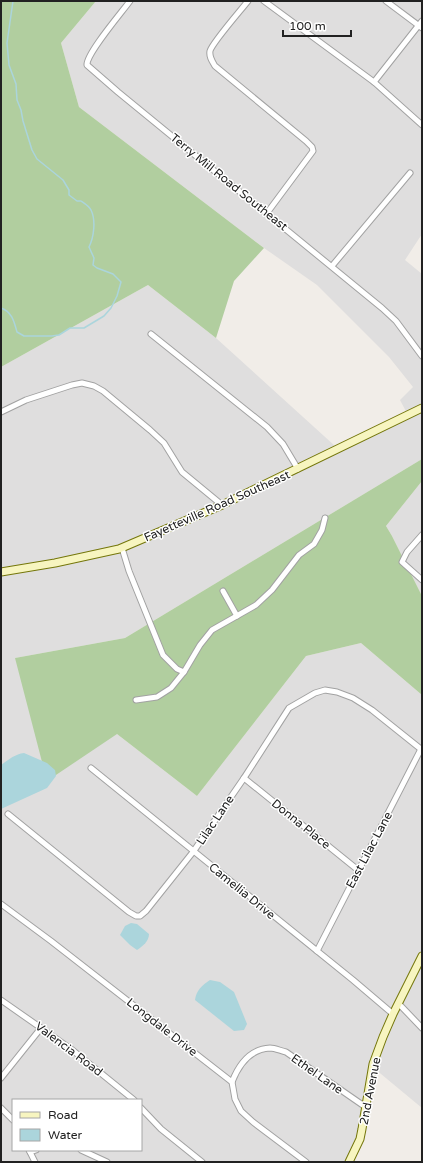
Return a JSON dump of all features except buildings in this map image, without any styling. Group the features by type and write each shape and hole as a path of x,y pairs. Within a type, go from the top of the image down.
{"street":[{"name":"Terry Mill Road Southeast","path":"130,1 94,49 88,58 87,65 382,308 396,321 422,356"},
{"path":"248,1 210,50 210,59 215,66 306,141 312,147 313,151 267,213"},
{"path":"264,1 374,82 422,125"},
{"path":"374,82 421,25 386,1"},
{"path":"332,266 410,173"},
{"path":"151,334 267,427 283,444 298,469"},
{"path":"1,412 26,400 72,385 82,383 94,386 103,391 164,443 182,472 222,505"},
{"name":"Fayetteville Road Southeast","path":"1,572 55,563 122,548 222,505 422,408"},
{"path":"136,700 158,697 171,688 184,672 200,645 212,630 256,605 272,590 299,555 314,544 322,530 325,518"},
{"path":"422,535 407,552 402,562 422,580"},
{"path":"122,548 128,571 163,655 177,669 184,672"},
{"path":"223,591 238,616"},
{"name":"Lilac Lane","path":"8,814 129,912 136,916 140,916 146,911 193,852 244,778 289,708 314,693 325,690 338,692 353,698 372,710 421,750"},
{"name":"East Lilac Lane","path":"317,951 421,750"},
{"name":"Camellia Drive","path":"91,768 393,1014"},
{"name":"Donna Place","path":"244,778 358,870"},
{"name":"Longdale Drive","path":"1,904 51,941 232,1082"},
{"name":"2nd Avenue","path":"349,1162 360,1139 367,1108 373,1064 382,1037 422,956"},
{"name":"Valencia Road","path":"1,1000 71,1049 133,1099"},
{"path":"398,1003 422,1028"},
{"path":"1,1078 41,1028"},
{"name":"Ethel Lane","path":"232,1082 237,1070 244,1060 253,1052 271,1048 286,1052 367,1108"},
{"path":"232,1082 235,1099 241,1111 306,1162"},
{"path":"1,1108 12,1119"},
{"path":"142,1109 161,1129 202,1162"},
{"path":"29,1151 35,1162"},
{"path":"83,1151 107,1162"}],"shaded area":[{"path":"96,1 422,1 422,234 405,260 422,274 422,459 125,638 15,658 197,796 306,656 361,643 422,695 422,1108 375,1069 362,1137 346,1162 1,1162 1,367 148,285 216,338 335,446 409,417 400,400 413,387 389,357 317,285 264,248 79,107 61,43"},
{"path":"422,481 422,596 386,526"}],"green space":[{"path":"1,1 96,1 61,43 79,107 264,248 234,281 216,338 148,285 1,367"},
{"path":"422,459 422,481 386,526 422,596 422,695 361,643 306,656 197,796 117,734 47,781 15,658 125,638"}],"water":[{"path":"24,753 47,763 55,770 56,776 47,788 1,809 1,765 9,759"},
{"path":"131,923 137,924 149,934 147,941 137,950 120,935 125,926"},
{"path":"210,980 220,982 234,992 247,1024 244,1030 234,1031 195,1000 200,988"}],"waterway":[{"path":"1,308 10,314 17,332 24,336 59,335 70,328 84,328 104,316 111,308 117,296 121,282 113,274 93,265 94,258 89,247 94,228 94,219 90,209 81,201 77,201 69,195 69,190 63,180 37,159 32,150 17,100 16,84 9,65 7,43 13,1"}]}
